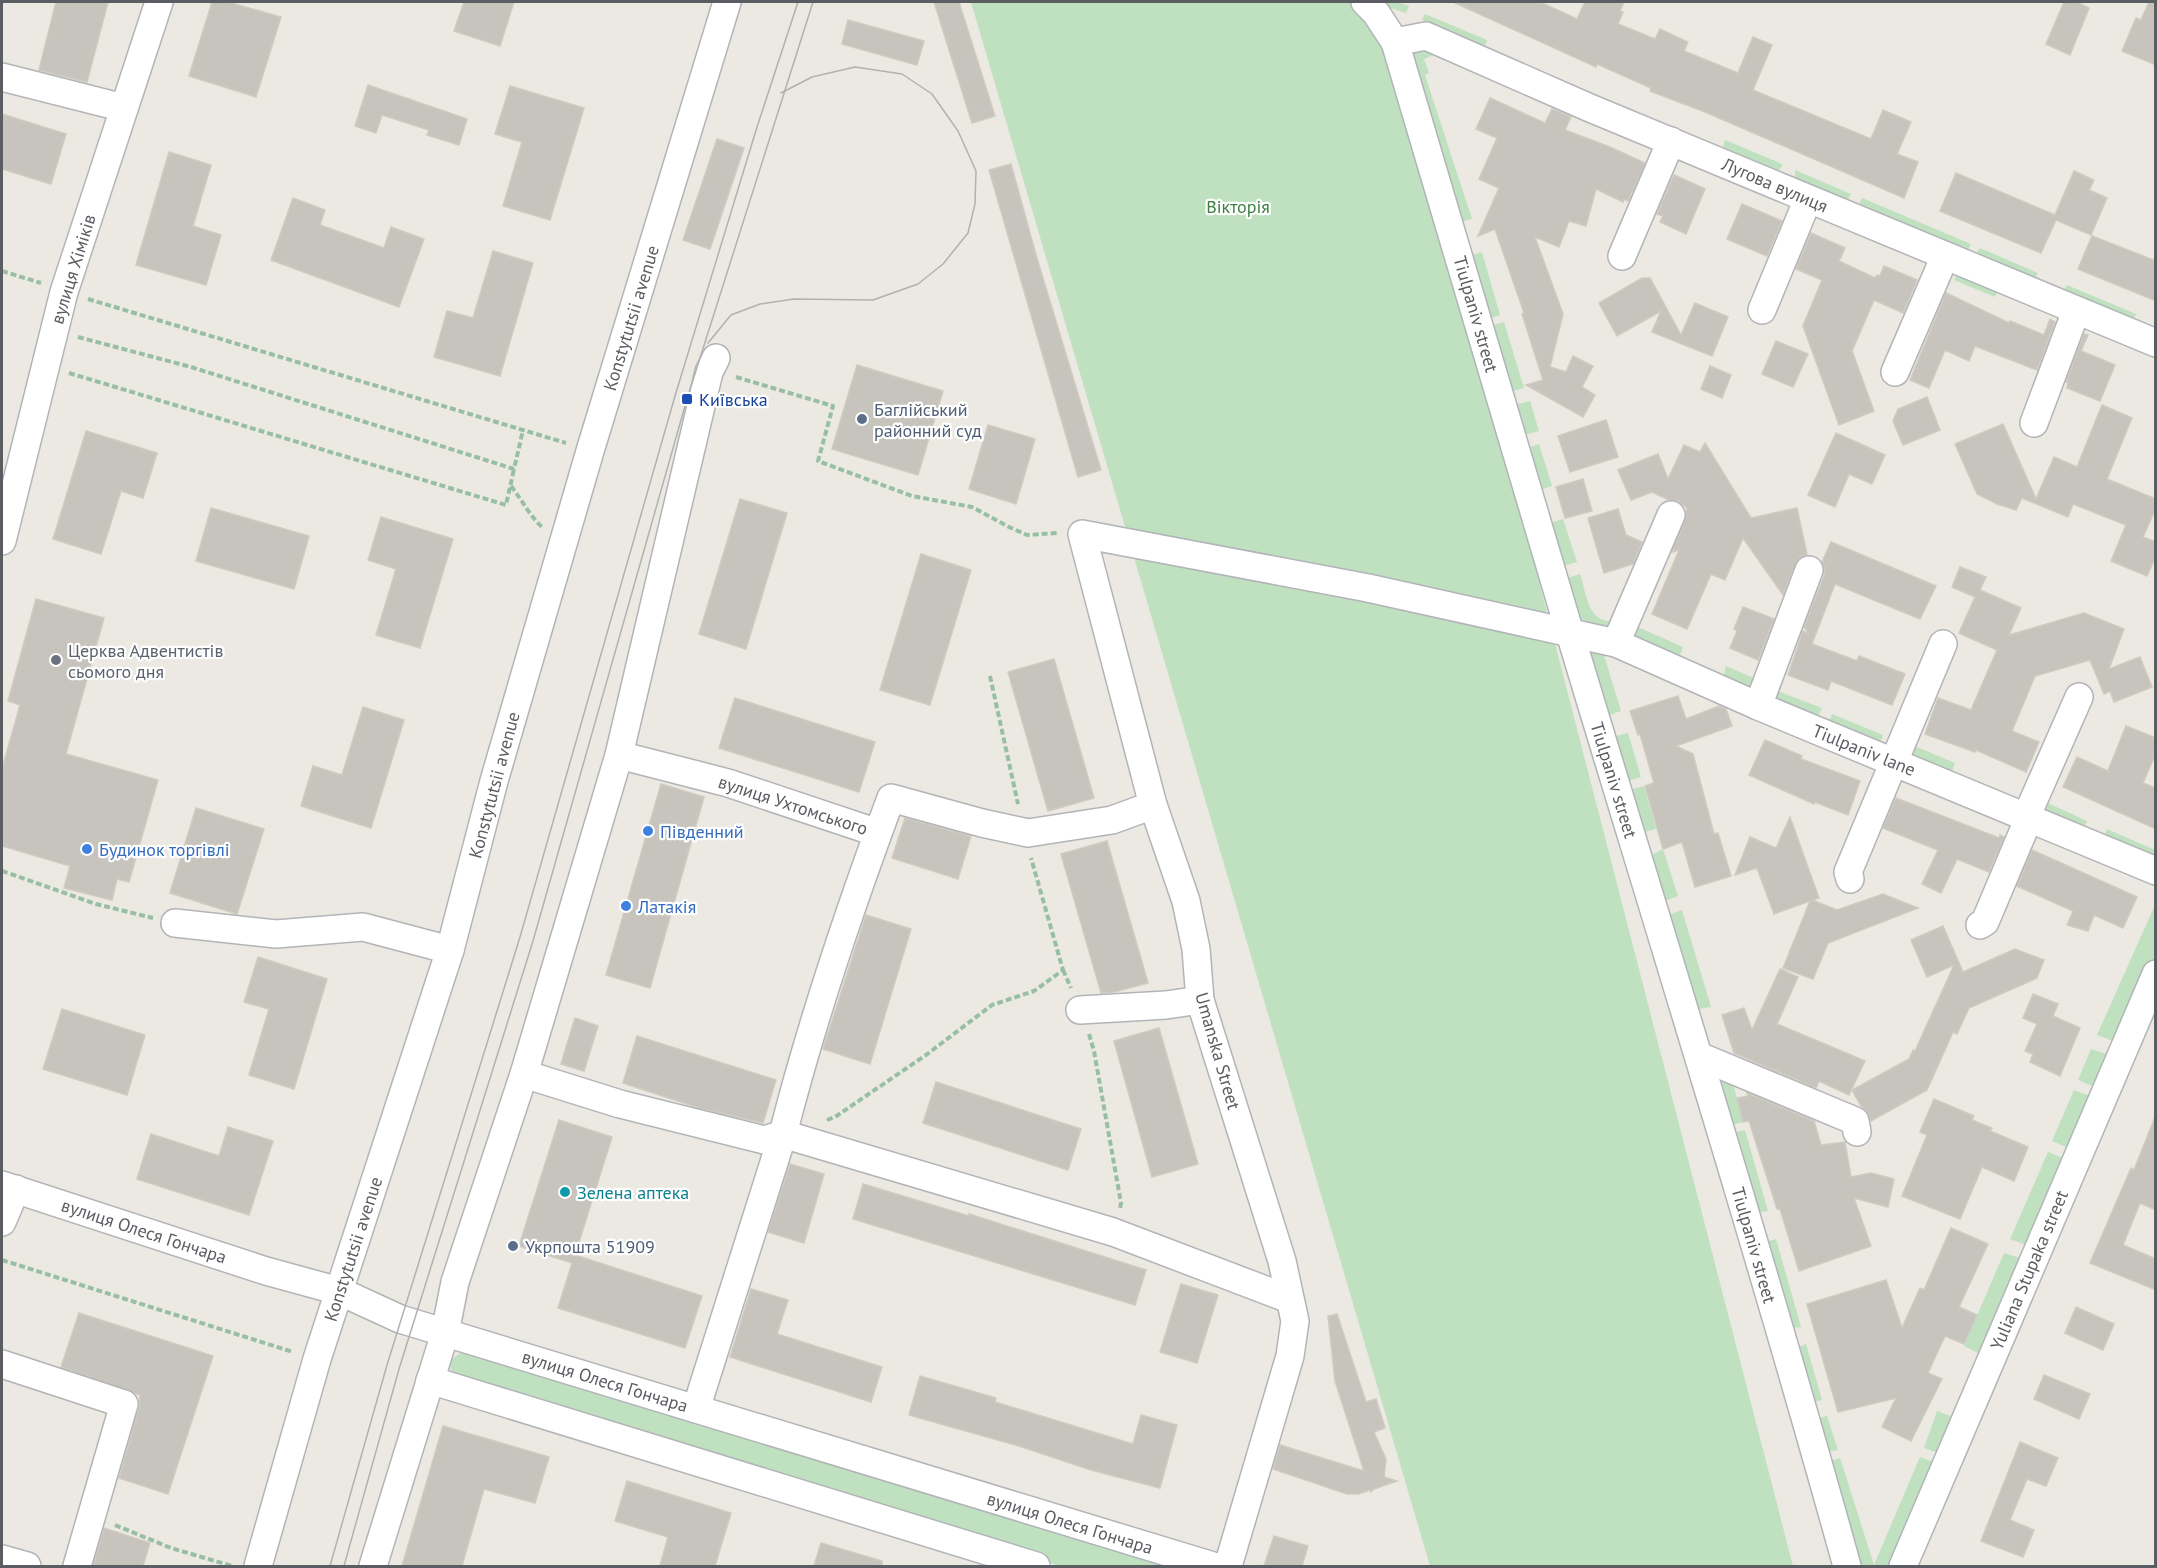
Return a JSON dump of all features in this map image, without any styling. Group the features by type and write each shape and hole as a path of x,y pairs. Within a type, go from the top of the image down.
{"street":[{"name":"вулиця Хіміків","path":"2,541 64,292 159,2"},
{"name":"Konstytutsii avenue","path":"258,1566 317,1359 450,950 494,781 559,558 728,2"},
{"name":"Tiulpaniv street","path":"1365,2 1395,42 1570,634 1699,1056 1847,1566"},
{"name":"Лугова вулиця","path":"1395,42 1426,36 1808,199 2156,343"},
{"path":"2,76 124,108"},
{"path":"1622,256 1671,141"},
{"path":"1762,310 1808,199"},
{"path":"1894,372 1945,256"},
{"path":"2034,423 2076,311"},
{"path":"373,1566 445,1333 454,1282 524,1074 619,755 712,365"},
{"path":"1616,643 1671,515"},
{"name":"Tiulpaniv lane","path":"1082,534 1368,588 1616,643 1758,706 2028,820 2156,871"},
{"name":"Umanska Street","path":"1082,534 1153,805 1185,901 1196,949 1200,1000 1282,1261 1295,1321 1290,1356 1228,1566"},
{"path":"1758,706 1809,570"},
{"path":"1850,879 1848,872 1943,644"},
{"path":"1980,926 1985,922 2028,820 2031,806 2079,697"},
{"name":"вулиця Ухтомського","path":"619,755 728,783 878,832 891,798 1028,833 1112,820 1153,805"},
{"path":"696,1409 783,1134 840,938 878,832"},
{"path":"175,923 276,934 363,927 450,950"},
{"name":"Yuliana Stupaka street","path":"1903,1566 2156,974"},
{"path":"1080,1010 1166,1005 1200,1000"},
{"path":"1699,1056 1855,1121 1857,1132"},
{"path":"524,1074 620,1104 764,1140 783,1134 1113,1232 1289,1299"},
{"path":"2,1222 9,1187"},
{"name":"вулиця Олеся Гончара","path":"9,1187 266,1271 339,1291 400,1319 1213,1566"},
{"path":"2,1364 124,1404 77,1566"},
{"path":"430,1380 1036,1566"},
{"path":"2,1559 27,1566"}],"path":[{"path":"2,272 591,451"},
{"path":"54,331 118,346 191,368 514,470"},
{"path":"46,365 506,506 523,430"},
{"path":"712,365 742,378 833,406 818,461 912,496 972,507 1027,535 1082,534"},
{"path":"510,485 523,506 548,533 559,558"},
{"path":"990,676 1020,809 1028,833 1031,857 1063,970 1094,1051 1121,1203 1113,1232"},
{"path":"2,871 96,904 175,923"},
{"path":"825,1120 835,1117 886,1083 992,1005 1034,991 1063,970"},
{"path":"2,1260 317,1359"},
{"path":"93,1516 171,1548 233,1566"}],"green space":[{"name":"Вікторія","path":"971,2 1397,2 1409,6 1406,13 1391,8 1793,1566 1430,1566"},
{"path":"1425,14 1487,40 1485,46 1422,20"},
{"path":"1432,47 1535,91 1532,97 1436,54 1424,59 1429,73 1425,75 1472,219 1457,223 1409,55 1416,49"},
{"path":"1725,140 1783,165 1778,171 1723,147"},
{"path":"1795,170 1851,194 1848,200 1795,178"},
{"path":"1862,198 1971,244 1968,250 1858,206"},
{"path":"1979,248 2038,273 2036,277 1977,253"},
{"path":"1482,252 1500,315 1485,320 1467,257"},
{"path":"1960,268 2000,285 1995,297 1954,280"},
{"path":"2067,285 2136,314 2134,319 2064,290"},
{"path":"1504,322 1524,388 1507,393 1487,327"},
{"path":"1530,401 1539,431 1520,436 1510,406"},
{"path":"1539,444 1552,486 1536,491 1524,449"},
{"path":"1563,519 1577,562 1560,567 1546,524"},
{"path":"1580,574 1590,608 1601,619 1619,621 1609,629 1575,616 1564,579"},
{"path":"1631,624 1683,647 1678,661 1633,636"},
{"path":"1586,643 1603,652 1621,711 1607,716"},
{"path":"1726,666 1763,682 1757,688 1748,687 1723,677"},
{"path":"1772,689 1822,708 1819,715 1769,696"},
{"path":"1832,714 1883,735 1881,741 1830,720"},
{"path":"1628,733 1641,777 1627,781 1613,737"},
{"path":"1907,743 1955,763 1952,772 1904,751"},
{"path":"1644,786 1656,829 1641,833 1629,790"},
{"path":"2039,799 2087,821 2082,832 2035,809"},
{"path":"2107,829 2155,850 2155,863 2102,840"},
{"path":"1663,849 1678,896 1662,902 1648,857"},
{"path":"2155,905 2155,958 2119,1043 2097,1035"},
{"path":"1682,910 1711,1007 1693,1010 1665,916"},
{"path":"2091,1049 2113,1056 2100,1089 2078,1080"},
{"path":"1709,1076 1732,1079 1743,1122 1725,1127"},
{"path":"2074,1090 2096,1098 2075,1151 2052,1141"},
{"path":"1745,1130 1768,1211 1748,1214 1725,1134"},
{"path":"2048,1152 2070,1161 2029,1246 2010,1239"},
{"path":"1776,1239 1801,1327 1784,1329 1758,1244"},
{"path":"2004,1253 2023,1259 1984,1356 1964,1346"},
{"path":"1806,1344 1822,1400 1807,1404 1789,1350"},
{"path":"464,1352 1172,1566 1060,1566 462,1383 454,1374 451,1362 453,1358"},
{"path":"1937,1411 1959,1419 1942,1454 1924,1448"},
{"path":"1827,1416 1838,1450 1821,1453 1811,1420"},
{"path":"1920,1457 1938,1464 1892,1566 1853,1566 1823,1463 1840,1458 1874,1565"}],"building":[{"path":"56,2 108,2 87,82 39,70"},
{"path":"212,2 228,2 281,17 256,97 189,76"},
{"path":"464,2 514,2 500,46 454,31"},
{"path":"934,2 959,2 995,116 972,123"},
{"path":"1453,2 1540,2 1577,19 1585,2 1624,2 1618,24 1655,39 1660,29 1688,42 1684,51 1738,73 1753,37 1772,45 1753,90 1871,139 1883,110 1911,122 1897,154 1918,162 1904,198 1705,112 1650,91 1651,88 1597,64 1596,67"},
{"path":"2064,2 2077,2 2089,8 2070,55 2046,44"},
{"path":"2149,2 2156,2 2156,65 2122,51 2136,18 2141,20"},
{"path":"848,20 924,41 917,65 842,44"},
{"path":"368,85 467,119 459,145 427,135 429,130 382,115 376,133 355,126"},
{"path":"510,86 584,108 550,220 503,206 522,142 495,134"},
{"path":"1490,98 1545,123 1552,109 1571,117 1565,130 1645,163 1628,201 1624,199 1623,202 1596,189 1586,226 1569,221 1559,247 1535,237 1563,314 1550,367 1566,372 1573,356 1593,366 1582,387 1595,395 1583,417 1526,385 1543,380 1522,314 1524,313 1495,229 1478,236 1499,188 1479,179 1497,138 1476,129"},
{"path":"2,114 66,134 51,184 2,169"},
{"path":"717,139 744,148 710,249 683,240"},
{"path":"169,152 211,165 193,226 221,235 206,285 136,265"},
{"path":"1011,164 1101,470 1078,477 989,170"},
{"path":"2074,171 2094,180 2089,190 2107,198 2091,235 2056,220 2041,253 1940,211 1956,173 2055,215"},
{"path":"1674,175 1705,189 1686,234 1660,222 1663,216 1657,214"},
{"path":"293,198 325,210 320,225 384,248 391,227 424,239 399,307 271,260"},
{"path":"1742,204 1782,221 1767,256 1727,239"},
{"path":"1811,233 1845,248 1839,261 1875,278 1877,275 1880,276 1884,266 1917,280 1903,313 1874,300 1852,351 1874,411 1839,425 1803,326 1822,280 1796,269"},
{"path":"2092,236 2156,261 2156,301 2078,269"},
{"path":"493,251 533,263 500,376 434,357 447,311 473,318"},
{"path":"1642,278 1650,278 1681,335 1695,303 1728,317 1712,356 1652,332 1661,311 1617,336 1599,303"},
{"path":"1946,293 2009,323 2010,321 2044,335 2050,319 2055,322 2037,370 1975,346 1969,361 1945,350 1929,388 1910,380"},
{"path":"2084,334 2088,335 2081,351 2115,365 2100,401 2067,388 2068,383 2066,382"},
{"path":"1776,341 1808,354 1793,387 1762,374"},
{"path":"857,365 943,391 918,475 832,449"},
{"path":"1710,366 1731,375 1722,398 1701,389"},
{"path":"1927,397 1940,430 1903,445 1893,421 1898,409"},
{"path":"2102,405 2132,418 2107,479 2156,499 2156,508 2143,537 2156,542 2156,556 2147,576 2111,561 2126,525 2073,504 2068,517 2022,498 2016,510 1997,504 1977,494 1955,444 2003,424 2036,499 2054,457 2077,467"},
{"path":"1606,420 1618,457 1570,472 1558,436"},
{"path":"988,425 1035,439 1016,504 969,489"},
{"path":"86,431 157,453 143,498 121,491 101,554 53,539"},
{"path":"1836,433 1885,455 1872,484 1849,474 1835,507 1808,495"},
{"path":"1705,443 1751,518 1797,508 1807,554 1799,558 1795,564 1783,595 1743,538 1725,580 1711,574 1687,629 1652,614 1679,550 1672,552 1685,521 1687,508 1678,501 1669,500 1652,492 1631,500 1618,470 1658,454 1668,479 1684,445 1700,452"},
{"path":"1583,479 1592,511 1565,518 1556,487"},
{"path":"740,499 787,513 746,649 699,634"},
{"path":"211,508 309,536 294,589 196,561"},
{"path":"1618,509 1626,535 1642,542 1633,564 1604,573 1588,518"},
{"path":"381,517 453,539 420,648 376,635 396,569 368,560"},
{"path":"1831,542 1936,586 1920,619 1835,584 1812,644 1857,661 1859,656 1905,674 1892,705 1831,681 1828,690 1788,675 1803,631 1809,634 1804,627 1824,576 1825,568 1822,562"},
{"path":"921,554 971,570 930,705 880,690"},
{"path":"1960,567 1986,577 1980,590 2021,608 2009,635 2084,613 2124,629 2109,669 2140,657 2152,687 2114,702 2110,691 2104,694 2090,660 2035,676 2012,731 2039,742 2026,772 1976,750 1975,752 1925,734 1938,698 1971,710 1997,650 1959,633 1975,597 1952,587"},
{"path":"36,599 104,618 66,754 158,780 129,882 117,879 112,900 64,888 70,866 2,846 2,769 20,705 8,701"},
{"path":"1743,607 1774,619 1758,660 1730,648 1737,631 1734,629"},
{"path":"1054,659 1094,798 1048,811 1008,672"},
{"path":"1678,696 1686,719 1719,706 1726,709 1732,726 1676,746 1693,754 1714,834 1718,833 1731,876 1695,887 1682,842 1663,849 1645,786 1654,783 1640,734 1638,735 1630,711"},
{"path":"735,698 875,742 859,792 719,748"},
{"path":"363,707 404,720 371,828 301,806 313,766 342,775"},
{"path":"2126,726 2156,738 2156,753 2143,783 2156,788 2156,829 2063,787 2077,757 2108,771"},
{"path":"1765,740 1802,756 1801,759 1860,781 1848,815 1815,802 1814,804 1749,775"},
{"path":"661,784 704,797 650,988 606,975"},
{"path":"1896,798 1999,838 2000,835 2004,837 1989,872 1957,859 1941,893 1922,884 1938,850 1883,828"},
{"path":"196,808 264,829 237,914 170,893"},
{"path":"1790,817 1819,898 1812,900 1837,910 1883,894 1918,908 1828,943 1813,979 1783,968 1810,901 1774,914 1757,868 1735,875 1750,837 1776,848"},
{"path":"905,818 971,836 958,879 892,858"},
{"path":"1107,841 1148,983 1101,993 1061,854"},
{"path":"2032,850 2137,897 2123,928 2094,915 2088,931 2067,925 2073,911 2017,886"},
{"path":"866,915 911,929 870,1064 823,1049"},
{"path":"1943,926 1963,972 2015,949 2044,960 2037,978 1969,1008 1957,1034 1953,1032 1927,1090 1871,1121 1868,1112 1861,1106 1852,1090 1909,1059 1913,1050 1915,1051 1954,965 1927,977 1911,940"},
{"path":"258,957 327,979 294,1089 249,1075 269,1009 244,1002"},
{"path":"1780,969 1798,977 1777,1024 1865,1061 1849,1095 1819,1081 1816,1088 1734,1053 1722,1015 1744,1008 1752,1030"},
{"path":"2033,994 2058,1004 2053,1016 2080,1028 2060,1076 2030,1062 2033,1054 2025,1051 2037,1024 2023,1018"},
{"path":"62,1009 145,1035 127,1095 43,1069"},
{"path":"575,1018 598,1026 584,1071 561,1064"},
{"path":"1159,1028 1198,1164 1152,1177 1114,1041"},
{"path":"637,1036 776,1080 763,1123 699,1108 623,1083"},
{"path":"936,1082 1081,1129 1068,1170 923,1123"},
{"path":"1747,1093 1814,1121 1821,1145 1845,1142 1851,1177 1871,1173 1894,1179 1888,1207 1854,1198 1871,1246 1799,1271 1749,1121 1743,1122 1737,1098 1748,1096"},
{"path":"1934,1099 1974,1116 1972,1120 1992,1128 1990,1131 2028,1147 2014,1181 1982,1167 1960,1219 1902,1196 1927,1135 1920,1132"},
{"path":"2155,1117 2156,1210 2140,1203 2123,1245 2156,1259 2156,1290 2090,1263 2131,1168 2134,1170"},
{"path":"559,1120 612,1137 575,1255 702,1296 685,1348 558,1308 572,1263 519,1246"},
{"path":"228,1127 273,1141 249,1215 137,1179 151,1134 219,1156"},
{"path":"790,1164 824,1174 804,1243 768,1232"},
{"path":"863,1184 969,1216 969,1214 1146,1270 1135,1305 853,1219"},
{"path":"1951,1228 1988,1244 1959,1307 1977,1315 1964,1344 1945,1336 1928,1373 1942,1379 1911,1441 1882,1427 1896,1398 1838,1412 1807,1304 1886,1280 1902,1328 1920,1288 1924,1290"},
{"path":"1181,1284 1218,1295 1197,1363 1160,1352"},
{"path":"751,1289 788,1300 777,1334 882,1367 871,1402 730,1357"},
{"path":"2076,1307 2114,1324 2103,1350 2065,1333"},
{"path":"79,1313 213,1356 168,1494 119,1478 139,1408 140,1395 61,1367"},
{"path":"1337,1314 1366,1402 1376,1399 1385,1428 1374,1432 1386,1459 1384,1477 1397,1481 1371,1492 1370,1490 1358,1494 1347,1494 1273,1469 1280,1445 1364,1471 1335,1381 1328,1316"},
{"path":"2044,1375 2090,1394 2079,1419 2034,1399"},
{"path":"920,1376 996,1398 995,1402 1133,1444 1141,1415 1177,1425 1160,1488 1091,1470 1019,1446 909,1415"},
{"path":"443,1426 549,1457 535,1503 484,1489 462,1566 402,1566"},
{"path":"2020,1442 2058,1458 2046,1486 2027,1479 2010,1520 2034,1530 2023,1557 1981,1541"},
{"path":"627,1481 731,1513 715,1566 660,1566 668,1537 615,1521"},
{"path":"104,1528 150,1543 143,1566 93,1566"},
{"path":"1274,1536 1308,1546 1302,1566 1264,1566"},
{"path":"821,1543 882,1561 882,1566 814,1566"}],"tram line":[{"path":"330,1566 387,1365 520,937 675,396 757,127 798,2"},
{"path":"344,1566 399,1369 533,941 687,399 813,2"},
{"path":"708,343 731,315 760,304 794,299 873,300 918,284 943,264 968,233 975,204 976,171 958,131 932,94 902,74 855,67 812,77 781,93"}],"place":[{"name":"Київська","path":"687,399"},
{"name":"Баглійський районний суд","path":"862,419"},
{"name":"Церква Адвентистів сьомого дня","path":"56,660"},
{"name":"Південний","path":"648,831"},
{"name":"Будинок торгівлі","path":"87,849"},
{"name":"Латакія","path":"626,906"},
{"name":"Зелена аптека","path":"565,1192"},
{"name":"Укрпошта 51909","path":"513,1246"}]}
